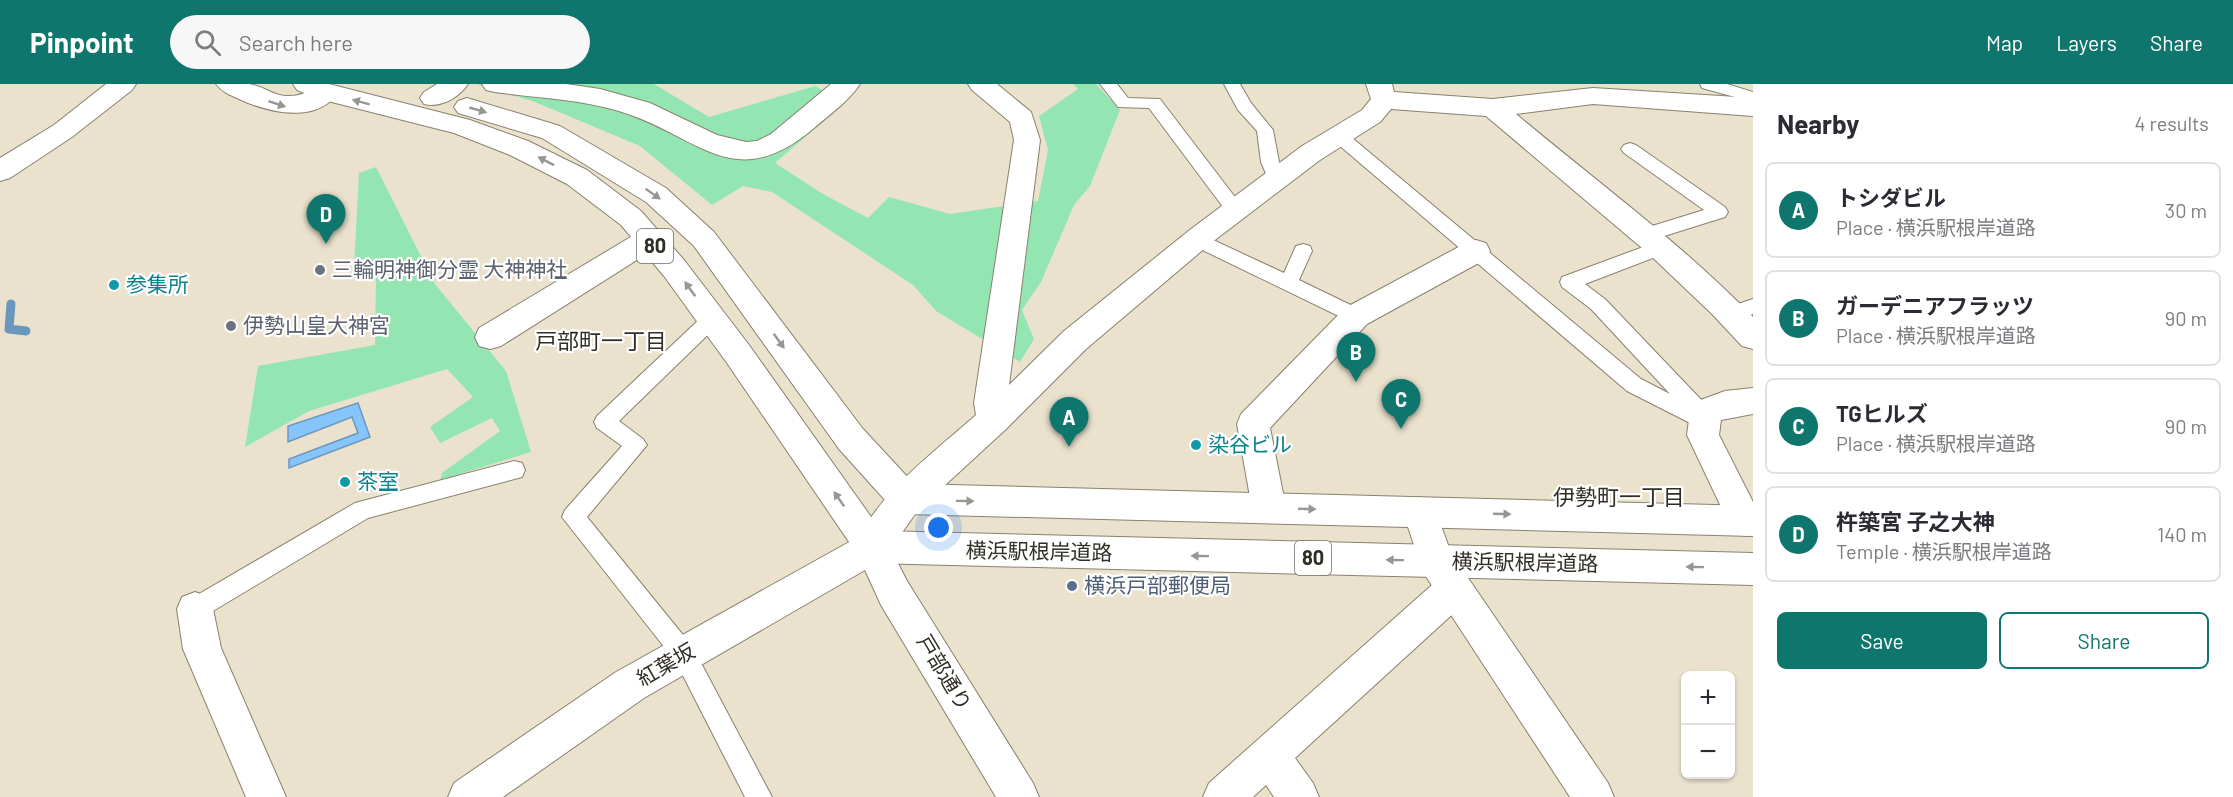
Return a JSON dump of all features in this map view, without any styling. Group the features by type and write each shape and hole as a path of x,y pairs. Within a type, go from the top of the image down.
{"street":[{"path":"0,171 63,131 123,84"},
{"path":"229,84 289,107 310,103 316,88"},
{"name":"80","path":"381,84 444,91 551,132 656,195 704,239 851,439 906,499 1749,521"},
{"path":"495,84 618,100 661,117 707,141 729,149 745,151 761,149 778,142 846,84"},
{"path":"981,84 1022,118 1027,140 990,403 993,420"},
{"name":"80","path":"316,88 461,126 519,148 577,177 631,218 674,268 712,319 872,548"},
{"path":"872,548 906,499 993,420 1075,340 1234,210 1371,116 1381,92 1493,108 1593,96 1753,107"},
{"path":"1493,108 1653,242 1742,310 1753,337"},
{"path":"490,337 649,239"},
{"path":"1269,508 1253,424 1356,316 1476,251"},
{"path":"1749,521 1703,435 1706,412 1725,404 1753,401"},
{"path":"1420,512 1445,575 1594,797"},
{"name":"横浜駅根岸道路","path":"872,548 1445,575 1753,569"},
{"name":"紅葉坂","path":"468,797 630,686 872,548"},
{"name":"戸部通り","path":"872,548 894,593 1019,797"},
{"path":"1223,797 1269,756 1445,575"},
{"path":"195,609 202,649 266,797"},
{"path":"1269,756 1299,797"}],"lane":[{"path":"1108,84 1124,103 1154,103 1234,210"},
{"path":"1233,84 1244,106 1264,130 1276,179"},
{"path":"1708,84 1753,97"},
{"path":"1339,136 1634,385 1705,420"},
{"path":"1630,149 1719,212 1569,282 1598,304 1705,420"},
{"path":"1196,239 1356,316"},
{"path":"1289,282 1304,251"},
{"path":"712,319 604,422 636,445 573,517 684,654 759,797"},
{"path":"195,609 363,510 514,470"}],"green space":[{"path":"476,84 654,84 709,117 815,86 845,103 775,163 823,194 868,218 889,197 950,214 1038,201 1048,150 1039,116 1078,89 1073,84 1096,84 1120,110 1090,186 1074,205 1041,282 1022,310 1034,339 1020,362 936,311 913,285 772,192 743,186 712,205 640,146 535,102"},
{"path":"376,167 435,284 506,371 531,452 440,480 442,473 500,431 492,418 440,443 430,427 473,397 447,369 309,411 245,447 258,366 375,345 376,276 354,267 359,173"}],"water":[{"path":"358,403 370,437 289,468 289,459 358,433 352,417 288,442 288,426"}],"waterway":[{"path":"11,304 9,329 26,331"}],"place":[{"name":"杵築宮 子之大神","path":"326,244"},
{"name":"三輪明神御分霊 大神神社","path":"320,270"},
{"name":"参集所","path":"114,285"},
{"name":"伊勢山皇大神宮","path":"231,326"},
{"name":"ガーデニアフラッツ","path":"1356,382"},
{"name":"TGヒルズ","path":"1401,429"},
{"name":"染谷ビル","path":"1196,445"},
{"name":"トシダビル","path":"1069,447"},
{"name":"茶室","path":"345,482"},
{"name":"横浜戸部郵便局","path":"1072,586"}],"district":[{"name":"戸部町一丁目","path":"601,341"},
{"name":"伊勢町一丁目","path":"1619,497"}]}
